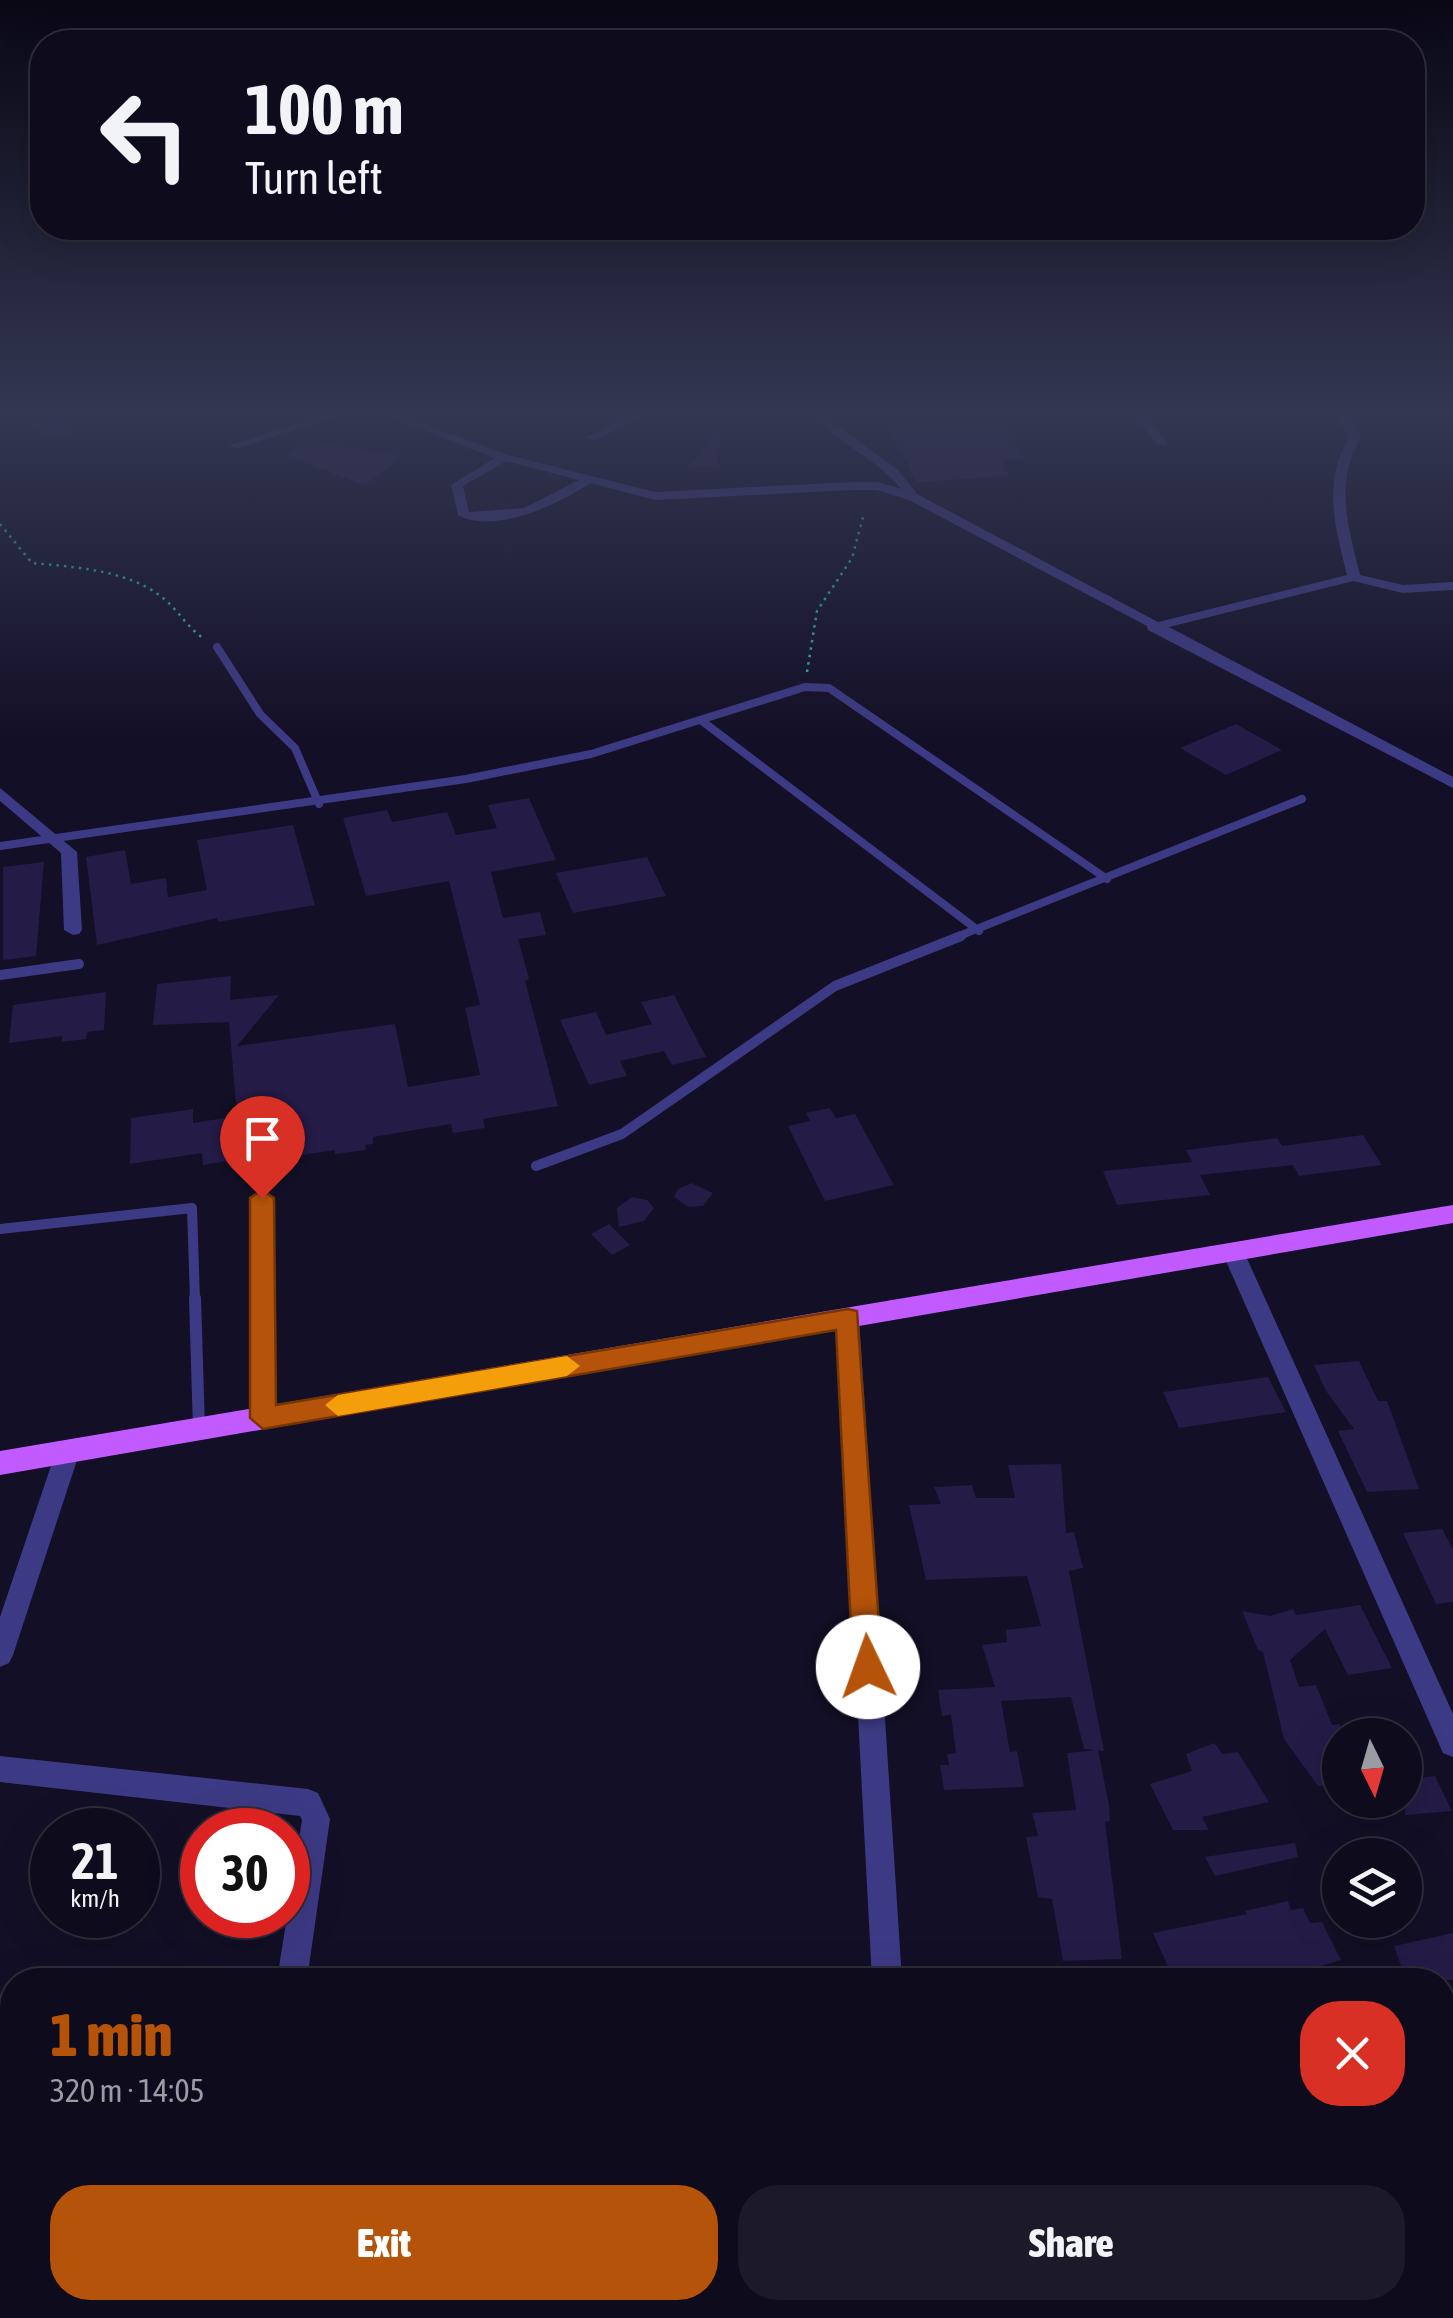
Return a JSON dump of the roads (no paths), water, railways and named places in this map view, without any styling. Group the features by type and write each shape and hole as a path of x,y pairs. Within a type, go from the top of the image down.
{"main road":[{"path":"0,1463 1453,1214"}],"street":[{"path":"961,523 1453,783"},
{"path":"1341,523 1354,576"},
{"path":"1153,627 1354,576 1381,588 1453,586"},
{"path":"0,793 70,852 73,930"},
{"path":"1233,1252 1453,1744"},
{"path":"848,1318 886,1968"},
{"path":"0,1655 68,1452"},
{"path":"0,1770 308,1804 316,1819 294,1968"}],"lane":[{"path":"218,647 260,714 295,748 320,804"},
{"path":"0,846 320,804 591,754 804,687 829,688 1107,879"},
{"path":"702,721 979,931"},
{"path":"536,1166 622,1134 835,986 1302,798"},
{"path":"0,975 79,964"},
{"path":"262,1198 263,1418"},
{"path":"0,1228 192,1208 199,1429"}]}
